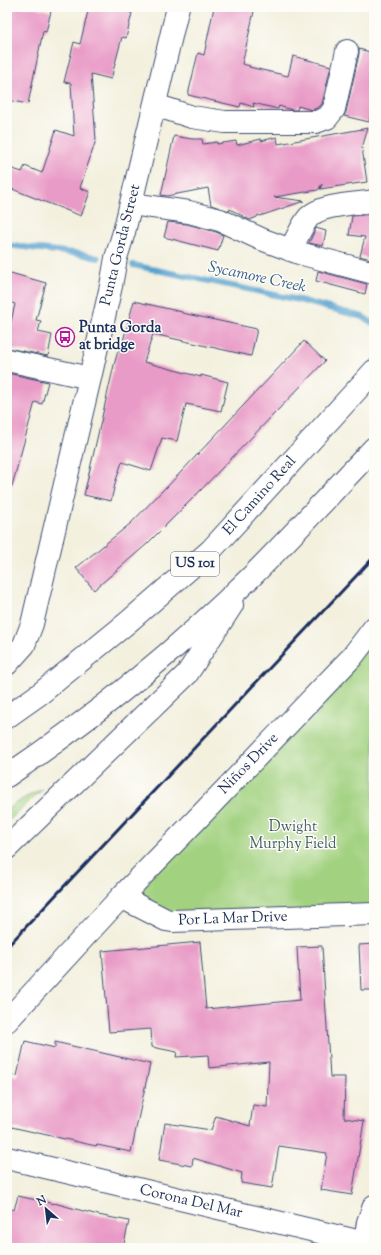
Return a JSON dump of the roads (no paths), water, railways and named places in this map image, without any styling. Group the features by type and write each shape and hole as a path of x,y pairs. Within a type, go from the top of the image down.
{"main road":[{"name":"Punta Gorda Street","path":"7,664 24,645 32,624 90,378 116,258 131,204 178,7"},
{"path":"155,105 192,117 225,122 316,122 327,118 334,109 347,51"},
{"path":"290,250 308,219 314,213 323,208 374,201"},
{"path":"131,204 189,212 220,220 261,239 290,250 374,273"},
{"path":"7,360 90,378"},
{"name":"El Camino Real","path":"7,717 66,673 127,623 211,550 374,371"},
{"name":"US 101","path":"7,776 47,749 128,687 194,629 252,575 374,448"},
{"path":"7,848 187,674 252,575"},
{"name":"Niños Drive","path":"121,898 352,657 374,628"},
{"path":"7,1021 121,898"},
{"name":"Por La Mar Drive","path":"121,898 166,920 172,921 374,914"},
{"name":"Corona Del Mar","path":"7,1158 369,1244"},
{"path":"369,1244 368,1222 374,1206"}],"waterway":[{"name":"Sycamore Creek","path":"7,245 81,254 98,258"},
{"name":"Sycamore Creek","path":"133,265 299,300 363,317 374,324"}],"railway":[{"path":"7,947 374,557"}],"place":[{"name":"Punta Gorda at bridge","path":"65,337"}],"park label":[{"name":"Dwight Murphy Field","path":"293,836"}]}
